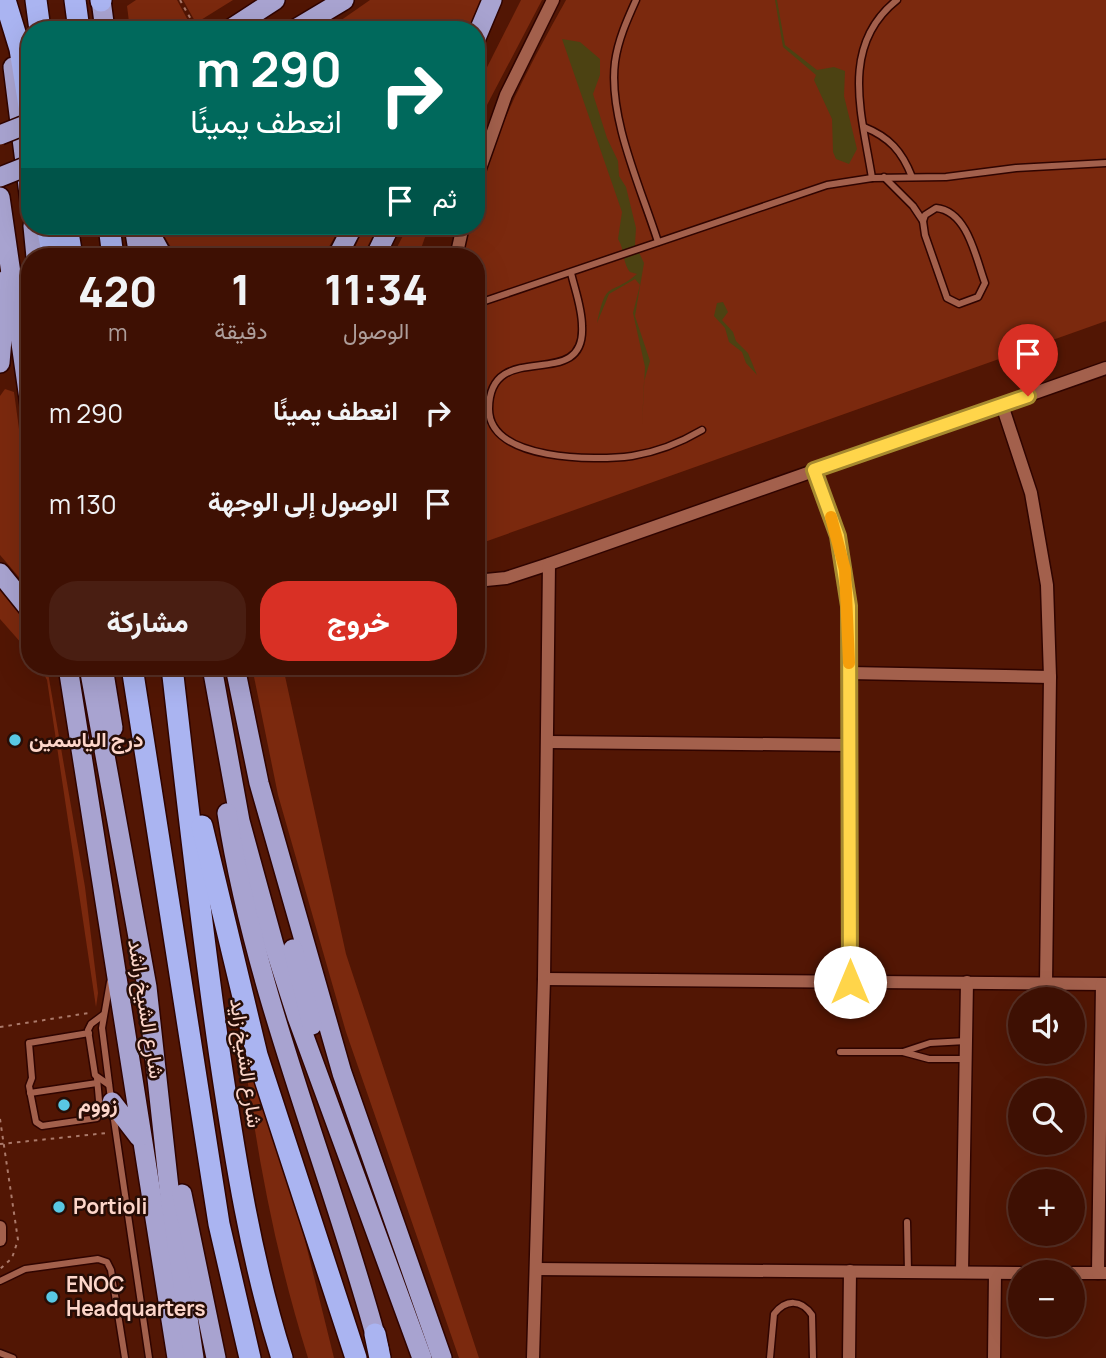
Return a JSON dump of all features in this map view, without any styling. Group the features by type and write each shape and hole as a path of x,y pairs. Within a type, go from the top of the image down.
{"highway":[{"path":"36,0 39,21"},
{"path":"75,0 78,21"},
{"path":"101,0 104,21"},
{"path":"236,21 253,0"},
{"path":"243,21 275,0"},
{"path":"309,21 344,0"},
{"path":"483,21 492,0"},
{"path":"5,3 21,55"},
{"path":"5,3 21,130"},
{"path":"0,135 21,127"},
{"path":"0,177 21,169"},
{"path":"0,197 21,339"},
{"path":"0,363 3,302 11,264"},
{"path":"0,573 21,599"},
{"path":"57,675 90,808"},
{"name":"شارع الشيخ راشد","path":"69,675 177,1358"},
{"path":"90,675 147,987 162,1126 194,1358"},
{"path":"104,675 119,773 118,830"},
{"path":"133,675 219,1224 250,1358"},
{"path":"173,675 184,770 206,842 257,1055 356,1358"},
{"path":"210,675 225,800 247,923 278,1032 341,1217 381,1358"},
{"path":"211,675 232,784 261,901 297,1017 422,1358"},
{"path":"237,675 259,783 266,832 338,1124"},
{"name":"شارع الشيخ زايد","path":"184,770 233,1144 248,1226 282,1358"},
{"path":"259,783 350,1099 444,1358"},
{"path":"106,1094 141,1140"},
{"path":"162,1126 180,1186 216,1358"},
{"path":"331,1275 346,1358"}],"street":[{"path":"485,154 506,95 553,0"},
{"path":"485,586 1106,368"},
{"path":"1002,405 1025,471 1041,539 1047,585 1050,677 1046,983"},
{"path":"814,470 838,536 845,570 850,745 850,982"},
{"path":"533,1358 549,742 549,564"},
{"path":"485,580 506,578"},
{"path":"849,673 1050,677"},
{"path":"549,742 850,745"},
{"path":"544,979 1104,984 1102,1273"},
{"path":"962,1272 967,982"},
{"path":"0,1227 0,1240"},
{"path":"536,1269 1008,1273"},
{"path":"849,1358 850,1271"},
{"path":"995,1273 995,1358"}],"lane":[{"path":"636,0 619,41 615,63 615,94 620,122 658,242"},
{"path":"872,178 864,127 859,65 862,45 877,19 897,0"},
{"path":"864,127 895,145 912,177"},
{"path":"485,301 804,190 872,178 955,177 1016,168 1106,163"},
{"path":"884,177 913,206 923,221 947,298 959,304 978,297 985,283 967,235 959,222 948,211 936,208 925,215 923,221"},
{"path":"571,273 583,326 577,349 559,364 523,365 501,376 494,386 489,410 497,433 519,447 536,451 611,458 651,452 702,430"},
{"path":"114,963 104,1013 106,1094 115,1132 149,1358"},
{"path":"104,1013 89,1026 89,1033 97,1081 106,1094"},
{"path":"89,1033 29,1043 30,1093 35,1119 42,1126 95,1119 106,1094"},
{"path":"904,1052 930,1043 966,1041"},
{"path":"840,1052 904,1052 929,1059 965,1059"},
{"path":"97,1081 106,1094"},
{"path":"30,1093 97,1081"},
{"path":"907,1222 908,1272"},
{"path":"0,1281 30,1268 97,1259 107,1262 111,1270 125,1358"},
{"path":"770,1358 775,1314 786,1303 794,1302 802,1303 812,1315 813,1358"},
{"path":"0,1353 13,1358"}],"path":[{"path":"180,0 192,21"},
{"path":"0,1027 104,1013"},
{"path":"0,1119 18,1240 12,1258 0,1269"},
{"path":"2,1144 115,1132"}],"shaded area":[{"path":"136,0 177,0 188,21 129,21 127,6"},
{"path":"183,0 233,0 199,21 195,21"},
{"path":"370,0 481,0 472,21 340,21"},
{"path":"521,0 542,0 485,109 485,71"},
{"path":"566,0 1106,0 1106,321 485,542 485,248 463,248 467,235 485,235 486,171 523,80"},
{"path":"775,0 785,45 817,70 834,67 845,71 844,96 857,149 849,164 836,159 833,152 832,119 814,80 816,75 783,47"},
{"path":"562,39 580,42 600,59 600,75 593,94 607,138 618,161 619,176 626,187 636,228 635,244 644,263 635,316 650,361 644,381 645,367 633,313 640,285 635,279 609,294 597,323 606,294 637,274 630,272 618,239 622,212"},
{"path":"164,235 336,235 328,248 171,248"},
{"path":"360,235 373,235 367,248 355,248"},
{"path":"403,235 426,235 421,248 397,248"},
{"path":"723,302 728,312 722,320 748,353 757,375 746,363 742,352 729,342 725,328 714,316 717,303"},
{"path":"5,389 14,392 21,444 21,580 0,555 0,396"},
{"path":"0,589 21,616 21,643 0,619"},
{"path":"44,675 48,675 85,887 98,993 96,1007"},
{"path":"254,675 285,675 346,954 479,1358 459,1358 346,1032 278,795"},
{"path":"242,1037 297,1208 334,1358 308,1358 296,1319 268,1199 253,1119"}],"slow traffic":[{"path":"831,517 845,570 849,606 849,663"}],"place":[{"name":"درج الياسمين","path":"15,740"},
{"name":"زووم","path":"64,1105"},
{"name":"Portioli","path":"59,1207"},
{"name":"ENOC Headquarters","path":"52,1297"}],"route":[{"path":"850,982 849,606 838,536 814,470 1028,396"}]}
